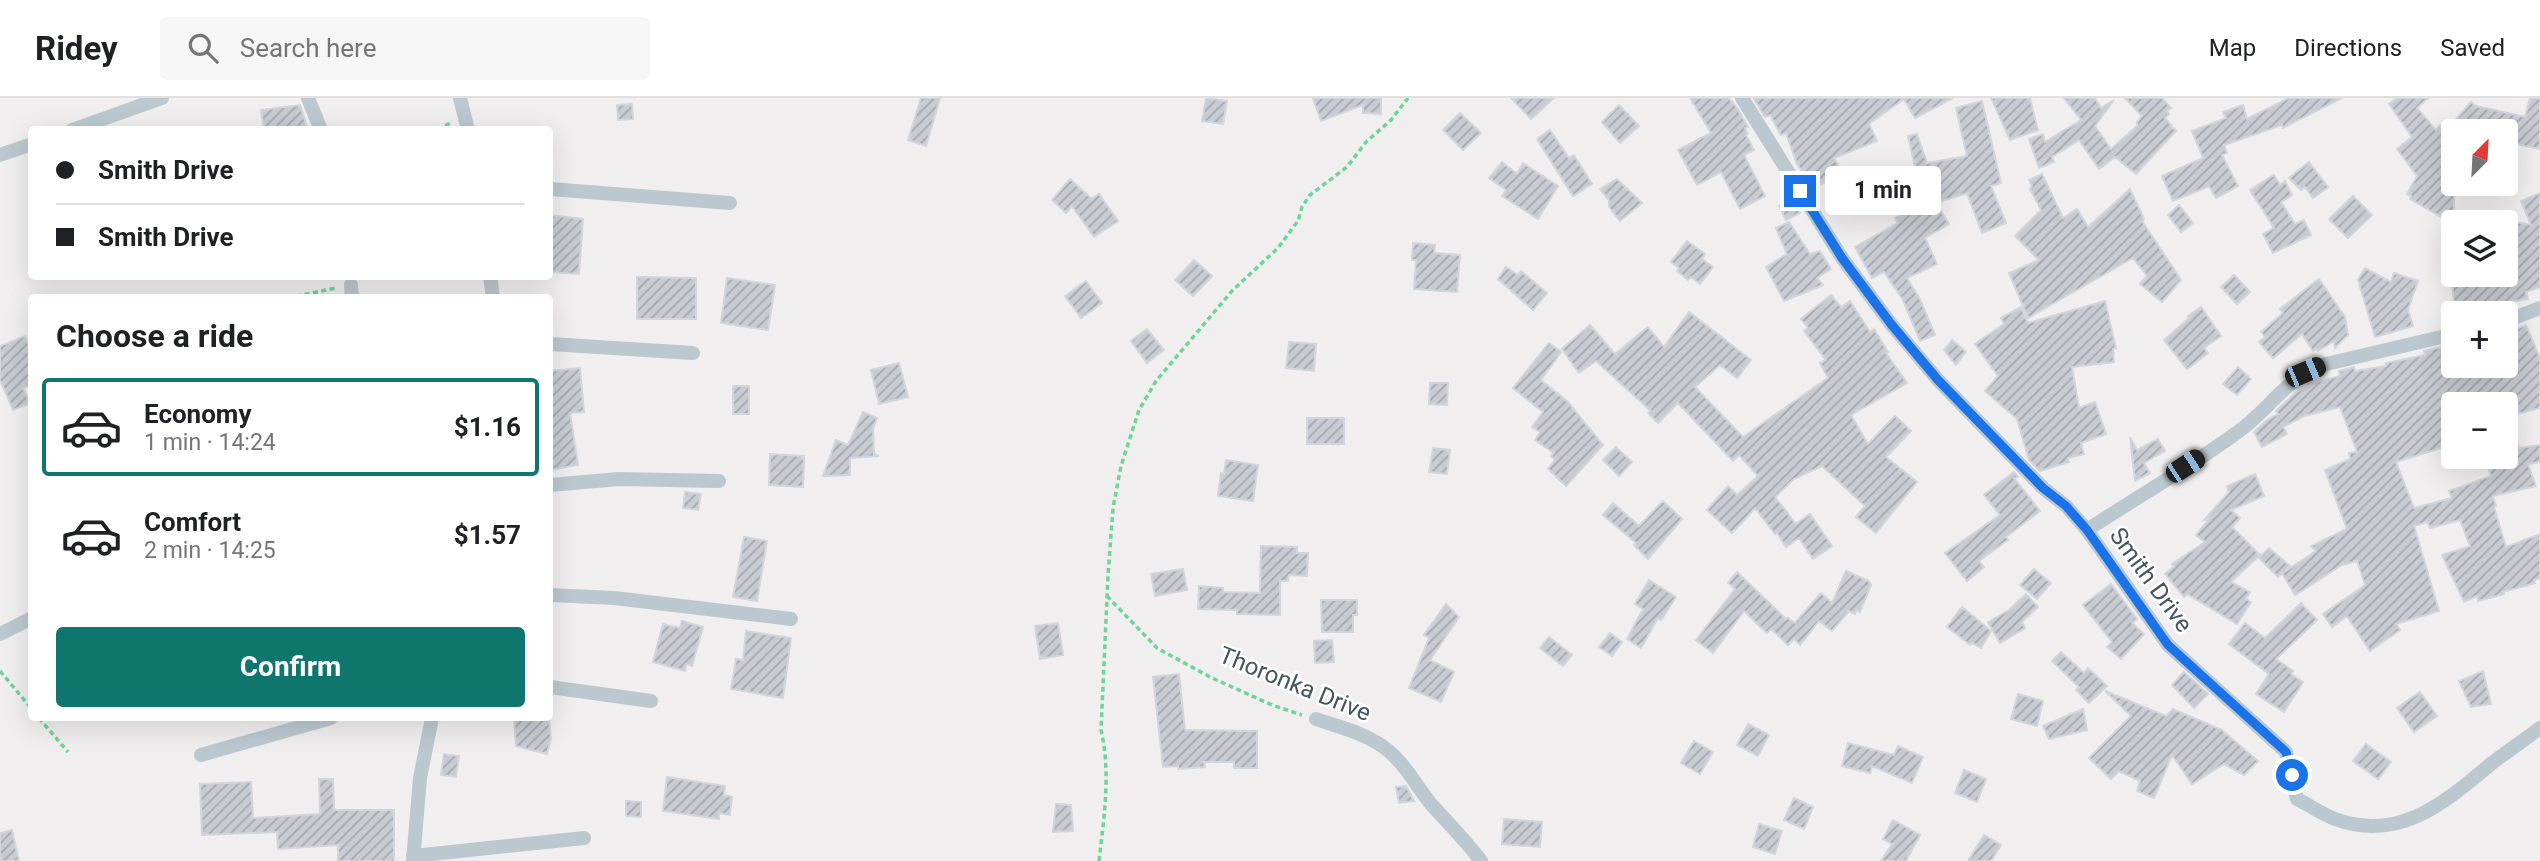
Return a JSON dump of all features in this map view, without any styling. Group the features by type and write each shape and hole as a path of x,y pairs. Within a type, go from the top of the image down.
{"street":[{"path":"83,126 162,98"},
{"path":"308,98 319,126"},
{"path":"460,98 467,126"},
{"name":"Smith Drive","path":"1742,98 1842,258 1891,324 1938,380 2087,530 2168,645 2286,752 2297,799 2334,819 2362,826 2388,826 2415,818 2443,804 2540,728"},
{"path":"0,155 28,145"},
{"path":"553,188 730,203"},
{"path":"2518,316 2540,308"},
{"path":"2087,530 2236,434 2305,372 2322,365 2441,337"},
{"path":"553,344 693,353"},
{"path":"553,485 619,479 719,481"},
{"path":"553,594 614,598 791,619"},
{"path":"0,634 28,620"},
{"path":"553,687 651,701"},
{"name":"Thoronka Drive","path":"1316,719 1357,732 1396,757 1431,803 1482,861"},
{"path":"201,755 320,721"},
{"path":"431,721 421,778 413,859 584,838"}],"path":[{"path":"1099,861 1106,805 1106,755 1101,730 1113,508 1121,466 1139,410 1156,381 1233,291 1278,248 1298,220 1310,195 1347,167 1366,142 1391,120 1408,98"},
{"path":"325,294 352,291"},
{"name":"Thoronka Drive","path":"1107,596 1157,648 1210,677 1272,705 1316,719"},
{"path":"0,671 28,704"},
{"path":"42,721 68,752"}],"building":[{"path":"921,98 940,98 926,146 908,140"},
{"path":"1206,98 1227,101 1223,124 1202,121"},
{"path":"1313,98 1381,98 1381,114 1363,113 1363,105 1321,121"},
{"path":"1511,98 1554,98 1531,119"},
{"path":"1690,98 1729,98 1737,108 1748,127 1745,128 1748,134 1746,135 1754,150 1744,155 1765,196 1740,209 1721,172 1697,185 1678,150 1711,133"},
{"path":"1953,98 1915,118 1904,99 1869,124 1877,141 1834,158 1839,166 1829,173 1832,178 1814,189 1797,164 1786,133 1781,135 1770,115 1765,117 1754,99"},
{"path":"1991,98 2030,98 2038,130 2010,140"},
{"path":"2064,98 2095,98 2101,108 2114,100 2095,126 2111,149 2137,126 2142,116 2125,98 2162,98 2171,108 2165,118 2176,131 2136,174 2115,157 2099,169 2079,140 2052,157 2054,162 2039,168 2029,139 2043,134 2045,142 2081,120"},
{"path":"2289,98 2342,98 2283,128 2282,125 2224,145 2227,153 2222,155 2238,186 2216,198 2209,186 2173,201 2162,176 2203,158 2192,131 2226,118 2223,112 2243,105 2247,119"},
{"path":"2397,98 2428,98 2417,108 2436,130 2441,126 2441,196 2454,196 2454,210 2441,210 2441,217 2410,199 2411,196 2407,194 2417,176 2397,149 2412,137 2389,104"},
{"path":"2530,98 2540,98 2540,149 2518,144 2518,119 2456,119 2471,102 2476,106 2525,117"},
{"path":"1982,101 2001,183 1991,186 2006,223 1982,233 1967,193 1936,203 1949,224 1925,238 1937,264 1907,278 1920,299 1935,335 1920,341 1903,300 1884,272 1872,278 1855,247 1898,223 1895,218 1920,203 1910,169 1915,167 1908,136 1917,134 1927,163 1967,156 1956,108"},
{"path":"632,104 633,119 618,120 617,105"},
{"path":"300,105 307,126 263,126 261,110"},
{"path":"1619,105 1639,126 1620,143 1602,122"},
{"path":"1460,113 1481,133 1463,150 1443,130"},
{"path":"1550,130 1569,158 1574,155 1592,184 1573,196 1537,139"},
{"path":"1502,162 1517,174 1523,163 1558,186 1538,219 1502,196 1506,190 1489,178"},
{"path":"2309,162 2328,187 2313,198 2305,187 2301,190 2289,178"},
{"path":"2042,174 2063,218 2077,209 2088,227 2130,189 2144,219 2142,221 2181,280 2162,302 2140,284 2147,276 2133,258 2028,318 2009,273 2039,260 2015,236 2041,210 2030,189 2032,186 2029,180"},
{"path":"2274,175 2280,185 2285,181 2292,195 2281,202 2295,224 2304,220 2311,235 2273,253 2263,234 2274,228 2250,190"},
{"path":"1070,179 1092,199 1099,194 1118,221 1094,237 1072,206 1066,213 1052,200"},
{"path":"1617,179 1642,203 1620,221 1600,189"},
{"path":"2540,193 2540,287 2526,292 2528,299 2516,301 2454,301 2452,287 2518,287 2518,222 2531,225 2521,201"},
{"path":"2353,196 2372,215 2348,238 2329,219"},
{"path":"1793,199 1800,213 1786,220 1779,206"},
{"path":"2179,205 2193,223 2181,232 2168,215"},
{"path":"553,215 583,219 579,274 553,272"},
{"path":"1789,222 1810,254 1820,251 1831,269 1817,278 1823,285 1784,301 1766,267 1787,254 1776,228"},
{"path":"1687,241 1705,254 1702,259 1713,267 1700,284 1691,277 1688,280 1671,262"},
{"path":"1413,243 1435,245 1434,253 1460,255 1457,292 1414,289 1416,260 1412,260"},
{"path":"1194,260 1212,276 1193,296 1175,280"},
{"path":"1506,267 1518,275 1521,271 1547,293 1533,310 1498,279"},
{"path":"2365,268 2391,282 2394,273 2418,281 2408,310 2413,326 2375,337 2358,280"},
{"path":"2234,275 2250,292 2237,304 2221,287"},
{"path":"637,277 696,278 696,319 637,319"},
{"path":"727,278 775,285 768,330 721,323"},
{"path":"2319,279 2345,317 2348,335 2335,348 2334,341 2318,351 2313,351 2302,334 2273,358 2259,342 2265,337 2261,332 2283,313 2280,309"},
{"path":"1086,281 1102,303 1081,318 1065,296"},
{"path":"1831,295 1841,307 1850,301 1870,332 1874,329 1888,352 1886,353 1907,383 1851,415 1868,444 1895,416 1911,431 1886,457 1917,482 1876,533 1856,517 1865,506 1822,466 1794,479 1775,497 1796,524 1810,514 1832,546 1813,559 1799,538 1786,547 1755,508 1732,533 1707,510 1728,486 1737,495 1758,476 1739,455 1733,461 1678,403 1658,423 1648,413 1651,411 1596,361 1579,373 1562,349 1590,325 1615,354 1648,327 1664,347 1689,312 1751,360 1737,378 1720,365 1695,387 1743,437 1828,378 1820,363 1826,360 1804,331 1808,328 1801,319"},
{"path":"2105,301 2116,348 2113,349 2114,362 2072,367 2079,408 2095,402 2106,434 2081,443 2084,454 2040,471 2029,460 2017,419 1985,391 1998,376 1975,344 2004,324 2001,318 2021,307 2028,323"},
{"path":"2201,307 2221,336 2204,348 2208,353 2187,369 2164,340"},
{"path":"2526,325 2540,358 2540,408 2518,414 2518,392 2441,392 2441,448 2396,462 2414,508 2452,498 2449,491 2491,476 2491,469 2518,469 2518,444 2519,448 2540,445 2540,462 2528,464 2536,486 2493,496 2506,547 2540,534 2540,578 2534,580 2535,583 2503,592 2504,594 2478,601 2477,596 2464,602 2442,555 2470,546 2460,520 2430,528 2427,522 2414,526 2439,611 2396,624 2400,630 2370,651 2347,616 2332,627 2323,614 2365,585 2357,561 2342,565 2295,595 2282,573 2278,577 2259,558 2269,548 2290,566 2284,572 2316,551 2311,546 2347,529 2325,470 2350,459 2349,453 2357,452 2340,407 2304,416 2283,427 2287,434 2262,447 2254,432 2278,414 2276,411 2308,384 2340,376 2339,371 2354,367 2355,371 2386,366 2386,363 2425,355 2424,351 2441,347 2441,378 2518,378 2518,328"},
{"path":"1147,329 1164,350 1147,363 1131,341"},
{"path":"25,336 28,343 28,386 23,388 28,404 13,410 0,380 0,346"},
{"path":"1952,340 1966,352 1956,365 1944,350"},
{"path":"1289,342 1316,344 1314,371 1286,368"},
{"path":"1549,343 1561,352 1541,380 1568,402 1603,445 1566,486 1548,469 1555,460 1551,456 1554,453 1535,440 1540,432 1532,427 1543,412 1513,388"},
{"path":"899,363 908,397 879,404 871,370"},
{"path":"2238,367 2251,379 2237,395 2223,384"},
{"path":"580,368 584,412 570,413 578,465 553,469 553,371"},
{"path":"1430,383 1448,383 1447,405 1429,404"},
{"path":"733,386 749,386 749,414 733,414"},
{"path":"863,412 877,418 873,429 874,454 879,456 850,458 850,475 823,476 836,440 848,445"},
{"path":"1307,418 1344,418 1344,444 1307,444"},
{"path":"2130,437 2137,450 2158,439 2165,451 2144,463 2150,473 2135,481"},
{"path":"1616,447 1632,462 1619,476 1603,460"},
{"path":"1433,448 1450,450 1447,474 1429,472"},
{"path":"770,454 804,456 803,487 769,485"},
{"path":"1226,460 1258,465 1253,501 1218,496"},
{"path":"2014,472 2018,477 2014,478 2040,511 2006,537 2008,540 1979,561 1984,567 1967,581 1945,553 2000,515 1984,495"},
{"path":"2255,474 2264,496 2231,510 2240,518 2232,527 2260,555 2231,582 2250,592 2246,599 2251,602 2237,624 2187,594 2184,597 2165,574 2174,567 2172,564 2205,542 2196,535 2210,518 2204,520 2229,492 2227,486"},
{"path":"685,492 701,494 698,510 683,508"},
{"path":"1663,501 1682,519 1648,559 1634,545 1636,543 1603,515 1613,503 1639,526"},
{"path":"744,537 767,541 757,601 733,597"},
{"path":"1261,546 1297,547 1297,553 1308,553 1307,576 1289,575 1288,581 1280,581 1280,615 1237,614 1237,610 1198,609 1199,586 1223,588 1223,592 1260,593"},
{"path":"1183,569 1187,590 1155,596 1151,574"},
{"path":"2034,569 2051,583 2037,599 2020,585"},
{"path":"1846,571 1869,581 1871,585 1860,612 1856,610 1855,614 1849,611 1832,631 1819,621 1800,645 1794,639 1788,645 1771,629 1767,633 1744,611 1713,653 1696,640 1735,589 1728,583 1737,572 1786,619 1795,623 1821,593 1832,603"},
{"path":"1649,580 1676,597 1661,620 1658,618 1641,648 1627,639 1643,609 1635,604"},
{"path":"2111,584 2137,619 2132,623 2144,634 2121,659 2107,647 2112,642 2083,605"},
{"path":"2026,594 2038,607 2022,622 2025,628 2000,643 1988,622 2009,610"},
{"path":"1321,600 1357,600 1357,615 1353,615 1353,632 1322,632"},
{"path":"2301,603 2317,620 2276,659 2303,682 2284,712 2256,694 2269,674 2229,644 2245,623 2265,638"},
{"path":"1446,604 1459,617 1430,660 1454,672 1441,702 1409,688 1429,638 1424,635"},
{"path":"1962,607 1991,631 1981,648 1972,643 1970,645 1947,627"},
{"path":"682,621 703,627 692,666 686,664 685,671 653,662 663,624 680,628"},
{"path":"1058,623 1063,655 1040,659 1035,626"},
{"path":"746,631 791,638 783,698 731,689 736,659 743,660"},
{"path":"1610,633 1622,642 1612,656 1599,647"},
{"path":"1549,637 1572,655 1563,666 1540,648"},
{"path":"1332,640 1334,662 1315,663 1314,641"},
{"path":"2061,652 2084,673 2088,668 2107,686 2089,703 2076,690 2079,687 2052,661"},
{"path":"2483,671 2491,704 2471,707 2459,681"},
{"path":"2184,672 2208,694 2194,708 2172,685"},
{"path":"1179,674 1185,730 1257,731 1257,768 1234,768 1234,762 1204,762 1205,767 1178,769 1178,766 1163,767 1153,677"},
{"path":"2105,691 2166,716 2173,709 2222,730 2258,761 2244,775 2224,764 2192,784 2172,755 2154,798 2137,791 2140,781 2119,771 2111,779 2089,758 2131,716"},
{"path":"2420,692 2437,716 2414,732 2397,708"},
{"path":"2018,694 2043,701 2037,726 2011,719"},
{"path":"2083,709 2087,730 2049,739 2043,726"},
{"path":"514,721 549,721 551,739 547,754 516,746"},
{"path":"1748,724 1769,735 1758,756 1737,745"},
{"path":"1694,741 1713,752 1700,774 1681,763"},
{"path":"1848,743 1894,755 1898,746 1923,757 1912,783 1872,766 1870,773 1842,766"},
{"path":"2366,744 2391,762 2378,779 2353,761"},
{"path":"444,754 459,756 456,777 441,775"},
{"path":"1964,770 1986,779 1977,802 1955,793"},
{"path":"667,777 725,786 724,795 732,797 730,815 719,813 719,819 663,811"},
{"path":"319,779 333,779 334,810 394,810 394,861 338,861 338,845 278,849 277,832 202,835 200,784 251,782 253,818 320,814"},
{"path":"1406,786 1414,801 1399,803 1396,787"},
{"path":"1794,798 1813,807 1804,829 1784,820"},
{"path":"626,801 641,802 641,817 626,816"},
{"path":"1056,804 1071,805 1073,831 1053,832"},
{"path":"1504,819 1542,822 1540,847 1502,844"},
{"path":"1893,820 1920,835 1906,861 1881,861 1892,844 1883,839"},
{"path":"1759,824 1782,831 1775,854 1753,847"},
{"path":"12,830 19,861 0,861 0,833"},
{"path":"1984,835 2001,845 1991,861 1968,861"}],"route":[{"path":"1800,191 1842,258 1891,324 1938,380 2043,488 2066,506 2087,530 2168,645 2286,752 2292,775"}]}
